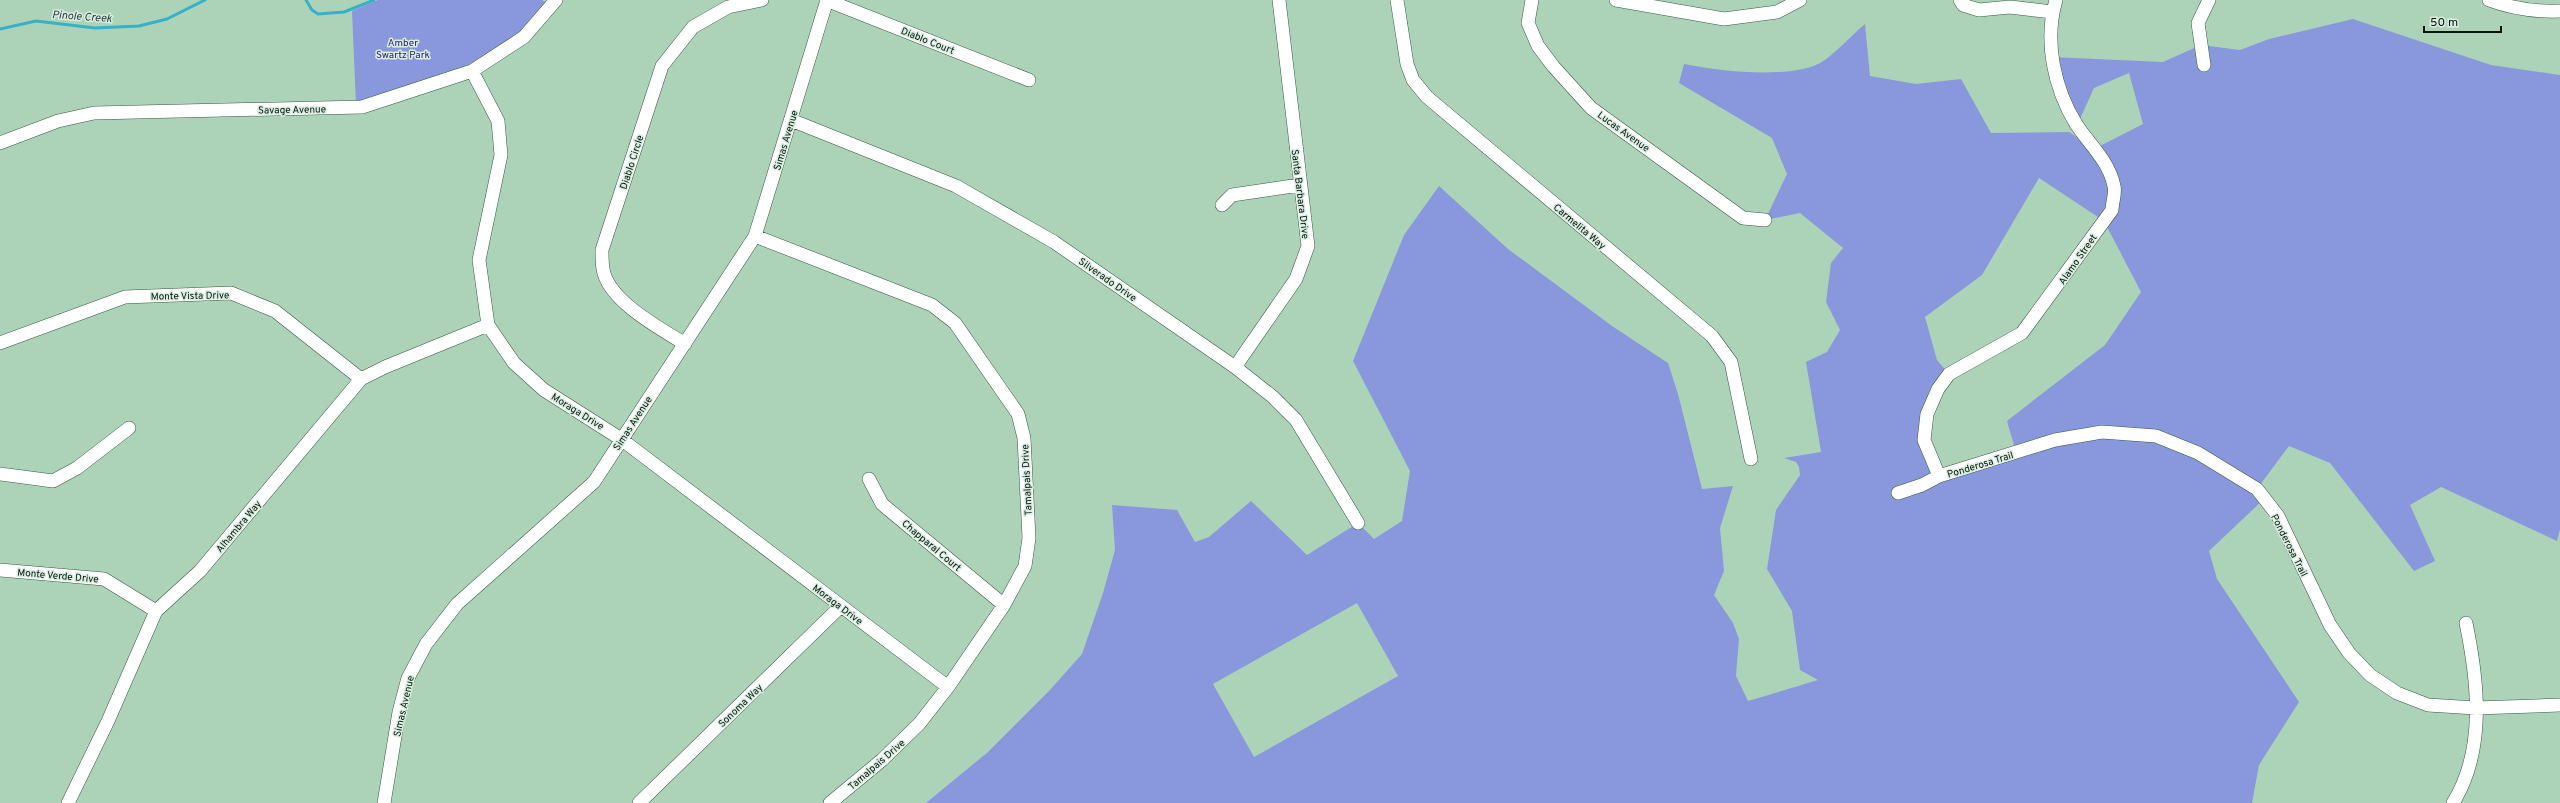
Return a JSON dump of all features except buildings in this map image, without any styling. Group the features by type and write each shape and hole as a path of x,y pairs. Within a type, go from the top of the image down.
{"street":[{"name":"Savage Avenue","path":"0,143 58,121 94,113 362,108 472,70 524,37 556,0"},
{"name":"Diablo Circle","path":"685,344 643,317 614,292 603,270 602,250 662,66 693,27 728,7 762,0"},
{"name":"Simas Avenue","path":"384,803 399,712 408,678 426,644 457,604 594,482 755,236 827,0"},
{"name":"Diablo Court","path":"827,0 1029,80"},
{"name":"Santa Barbara Drive","path":"1235,367 1296,278 1308,246 1279,0"},
{"name":"Carmelita Way","path":"1397,0 1407,64 1413,80 1427,97 1712,336 1723,348 1732,362 1751,459"},
{"name":"Lucas Avenue","path":"1532,0 1528,23 1538,46 1552,66 1591,108 1743,218 1765,220"},
{"path":"1616,0 1724,19 1776,12 1800,0"},
{"path":"1960,0 1963,5 1980,10 2010,7 2054,6"},
{"path":"2204,65 2198,23 2209,0"},
{"path":"2489,0 2524,10 2560,11"},
{"name":"Alamo Street","path":"1939,476 1924,440 1927,414 1938,389 1949,374 2022,333 2112,210 2114,187 2103,159 2076,123 2058,90 2052,58 2054,6"},
{"name":"Moraga Drive","path":"472,70 498,121 500,148 479,260 488,325 514,363 544,390 622,439 948,687"},
{"name":"Silverado Drive","path":"791,120 956,186 1054,242 1235,367 1273,397 1296,420 1358,523"},
{"path":"1222,205 1232,195 1300,185"},
{"name":"Tamalpais Drive","path":"755,236 932,305 955,323 1018,414 1024,438 1029,538 1025,566 1004,605 948,687 919,724 882,760 830,803"},
{"name":"Monte Vista Drive","path":"0,343 125,297 231,293 275,311 361,379"},
{"name":"Alhambra Way","path":"68,803 105,727 156,611 200,572 361,379 385,367 488,325"},
{"path":"0,474 53,480 77,468 129,428"},
{"name":"Ponderosa Trail","path":"1898,493 1922,485 1939,476 2055,440 2102,432 2156,436 2198,453 2257,489 2278,516 2330,625 2349,653 2370,675 2397,693 2428,705 2476,708 2560,705"},
{"name":"Chapparal Court","path":"869,479 882,504 1004,605"},
{"name":"Monte Verde Drive","path":"0,570 104,579 156,611"},
{"name":"Sonoma Way","path":"639,803 841,606"},
{"path":"2453,803 2468,772 2473,753 2476,708 2474,668 2466,622"}],"green space":[{"name":"Amber Swartz Park","path":"378,0 542,0 551,6 524,32 473,67 356,105 352,11"},
{"path":"2353,19 2491,65 2560,75 2560,529 2557,541 2441,487 2410,505 2435,561 2414,571 2330,463 2289,446 2257,489 2264,499 2209,551 2217,579 2299,702 2259,765 2252,803 926,803 988,752 1049,691 1082,654 1103,593 1115,550 1112,505 1177,510 1195,542 1209,537 1251,501 1307,555 1358,523 1374,539 1402,521 1410,471 1353,361 1404,235 1439,186 1508,249 1612,326 1668,363 1678,394 1702,489 1733,486 1720,528 1724,571 1714,595 1733,623 1739,639 1736,676 1748,701 1818,680 1800,670 1792,611 1767,569 1776,510 1800,475 1799,467 1796,462 1784,458 1821,452 1806,362 1827,352 1840,330 1826,302 1831,263 1843,248 1800,213 1765,220 1787,174 1772,138 1679,83 1684,64 1715,69 1752,72 1804,69 1823,61 1865,24 1870,76 1916,84 1961,79 1991,133 2069,132 2094,149 2143,124 2129,73 2094,88 2079,121 2052,57 2163,62 2201,45 2240,50 2269,39","holes":["2039,178 2104,221 2141,292 2105,345 2007,421 2016,452 1939,476 1924,440 1949,374 1937,360 1925,317 1982,275","1357,603 1398,676 1254,757 1213,684"]}],"waterway":[{"name":"Pinole Creek","path":"0,29 36,21 95,28 139,26 167,19 205,0"},
{"name":"Pinole Creek","path":"306,0 312,10 318,14 344,12 374,0"}]}
